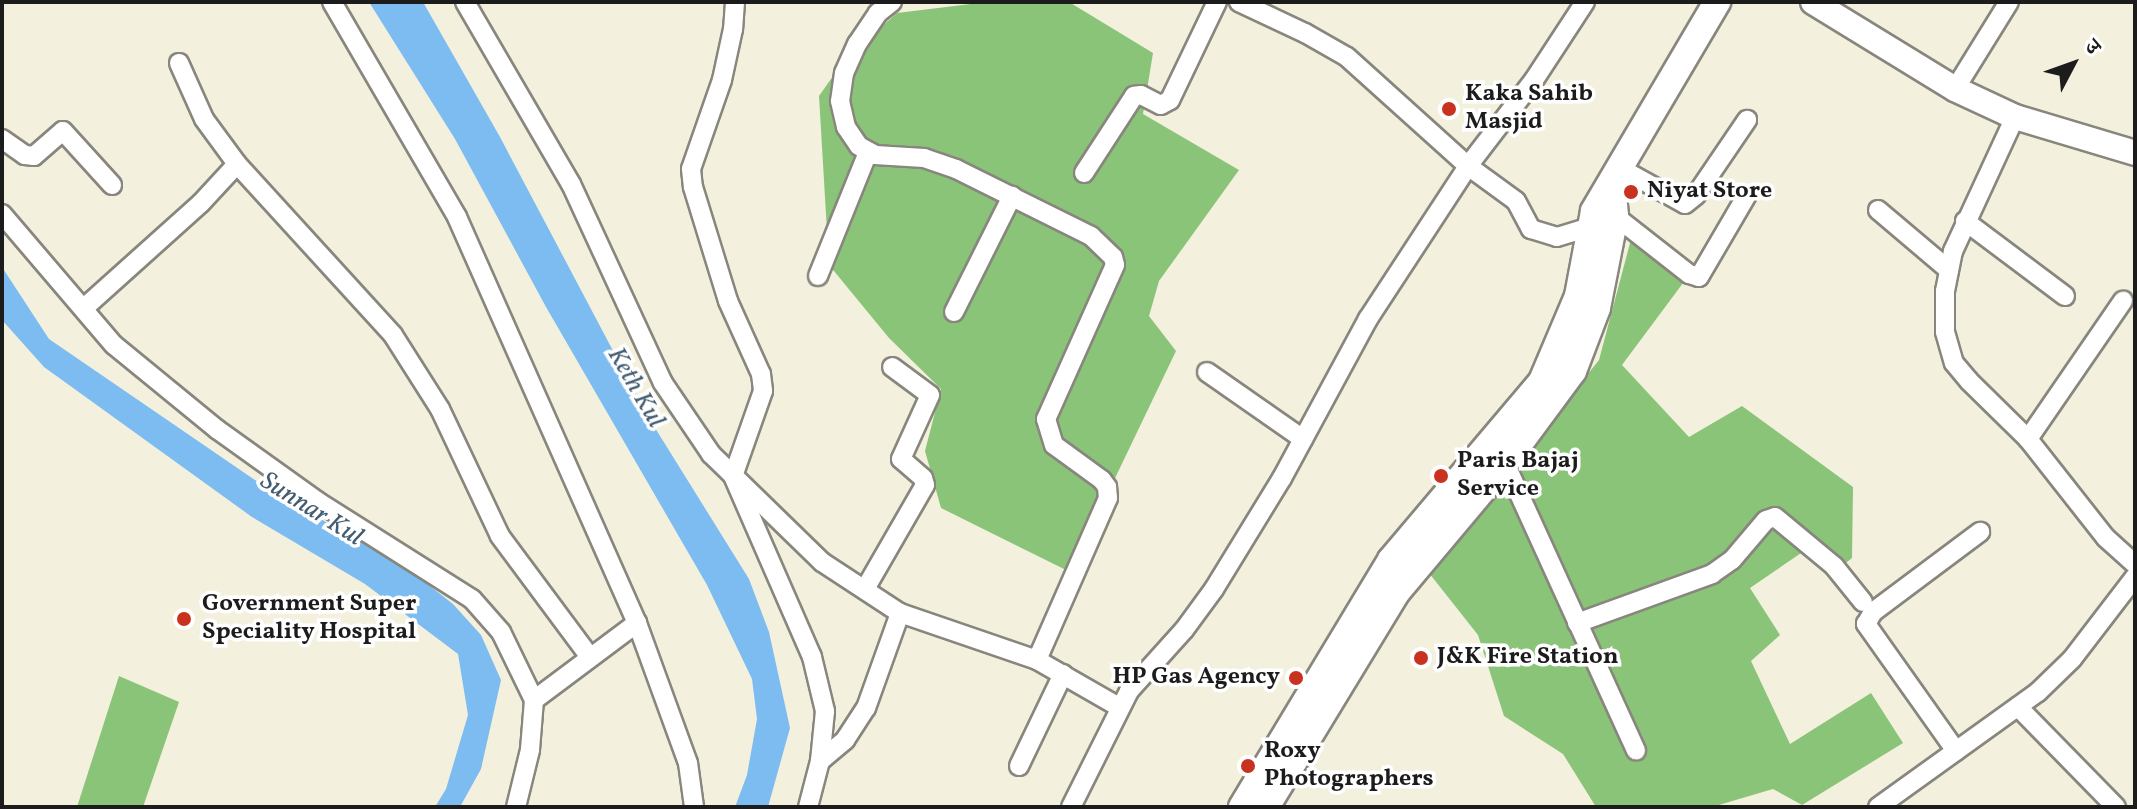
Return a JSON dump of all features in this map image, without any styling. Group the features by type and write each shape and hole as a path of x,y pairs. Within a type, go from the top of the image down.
{"main road":[{"path":"1242,807 1391,560 1542,381 1578,296 1589,227 1600,200 1717,2"},
{"path":"1266,807 1396,593 1505,463 1573,371 1597,308 1615,216 1616,176"}],"street":[{"path":"332,2 457,217 637,623 688,763 694,807"},
{"path":"465,2 571,184 663,383 688,423 733,476 822,562 900,613 1037,660 1119,707"},
{"path":"735,2 733,29 722,80 691,169 693,187 728,301 761,374 763,391 733,476 812,657 825,711 820,761 808,807"},
{"path":"892,2 878,13 857,44 844,73 840,101 846,127 859,146 885,157 924,158 956,169 1091,236 1113,257 1115,265 1046,419 1054,445 1102,480 1107,487 1108,498 1037,660"},
{"path":"1084,173 1118,125 1131,98 1141,95 1161,105 1170,100 1217,2"},
{"path":"1239,2 1347,57 1468,166 1516,201 1531,229 1557,237 1589,227"},
{"path":"1071,807 1119,707 1147,668 1184,630 1214,589 1303,439 1368,319 1468,166 1534,80 1585,2"},
{"path":"1813,2 1955,89 2015,117 2135,153"},
{"path":"1955,89 2009,2"},
{"path":"179,63 204,119 237,164 393,335 440,409 500,536 590,657"},
{"path":"2015,117 1965,221 1949,270 1945,332 1954,363 2028,439 2106,538 2135,564"},
{"path":"1616,176 1685,204 1696,195 1747,120"},
{"path":"2,139 25,155 34,156 63,131 112,185"},
{"path":"818,276 868,152"},
{"path":"84,308 201,203 237,164"},
{"path":"1615,216 1689,274 1699,277 1747,195"},
{"path":"954,312 1012,196"},
{"path":"1878,210 1949,270"},
{"path":"2,214 114,345 218,430 317,501 472,599 501,632 534,700 530,750 516,807"},
{"path":"1965,221 2065,296"},
{"path":"2028,439 2123,301"},
{"path":"865,589 925,485 923,478 901,459 930,395 892,367"},
{"path":"1207,372 1303,439"},
{"path":"1505,463 1636,751"},
{"path":"1577,623 1712,574 1732,560 1766,520 1775,517 1834,566 1863,602"},
{"path":"1956,751 1866,624 1873,612 1980,532"},
{"path":"1878,807 2038,692 2072,659 2135,577"},
{"path":"820,761 845,740 866,708 900,613"},
{"path":"534,700 637,623"},
{"path":"1019,766 1063,674"},
{"path":"2018,707 2116,807"}],"green space":[{"path":"987,2 1069,2 1153,53 1143,114 1239,170 1159,281 1149,316 1176,351 1070,572 941,508 925,451 941,389 889,338 829,265 819,96 845,59 897,13"},
{"path":"1634,228 1686,279 1622,365 1689,437 1742,406 1853,487 1852,558 1835,572 1807,549 1750,588 1780,635 1751,661 1790,744 1871,693 1903,743 1802,805 1773,789 1712,807 1596,807 1563,754 1504,716 1478,635 1429,573 1599,360"},
{"path":"119,676 179,702 143,807 77,807"}],"water":[{"name":"Keth Kul","path":"369,2 423,2 500,137 647,415 749,579 769,632 790,728 768,807 735,807 747,775 757,719 752,679 707,585 546,307 455,139"},
{"path":"2,267 49,339 274,493 403,565 453,604 481,635 501,680 481,769 460,807 435,807 446,789 468,715 458,654 365,584 252,517 44,367 2,320"}],"place":[{"name":"Kaka Sahib Masjid","path":"1449,109"},
{"name":"Niyat Store","path":"1631,192"},
{"name":"Paris Bajaj Service","path":"1441,476"},
{"name":"Government Super Speciality Hospital","path":"184,619"},
{"name":"J&K Fire Station","path":"1421,658"},
{"name":"HP Gas Agency","path":"1296,678"},
{"name":"Roxy Photographers","path":"1248,766"}],"water label":[{"name":"Sunnar Kul","path":"311,510"}]}
